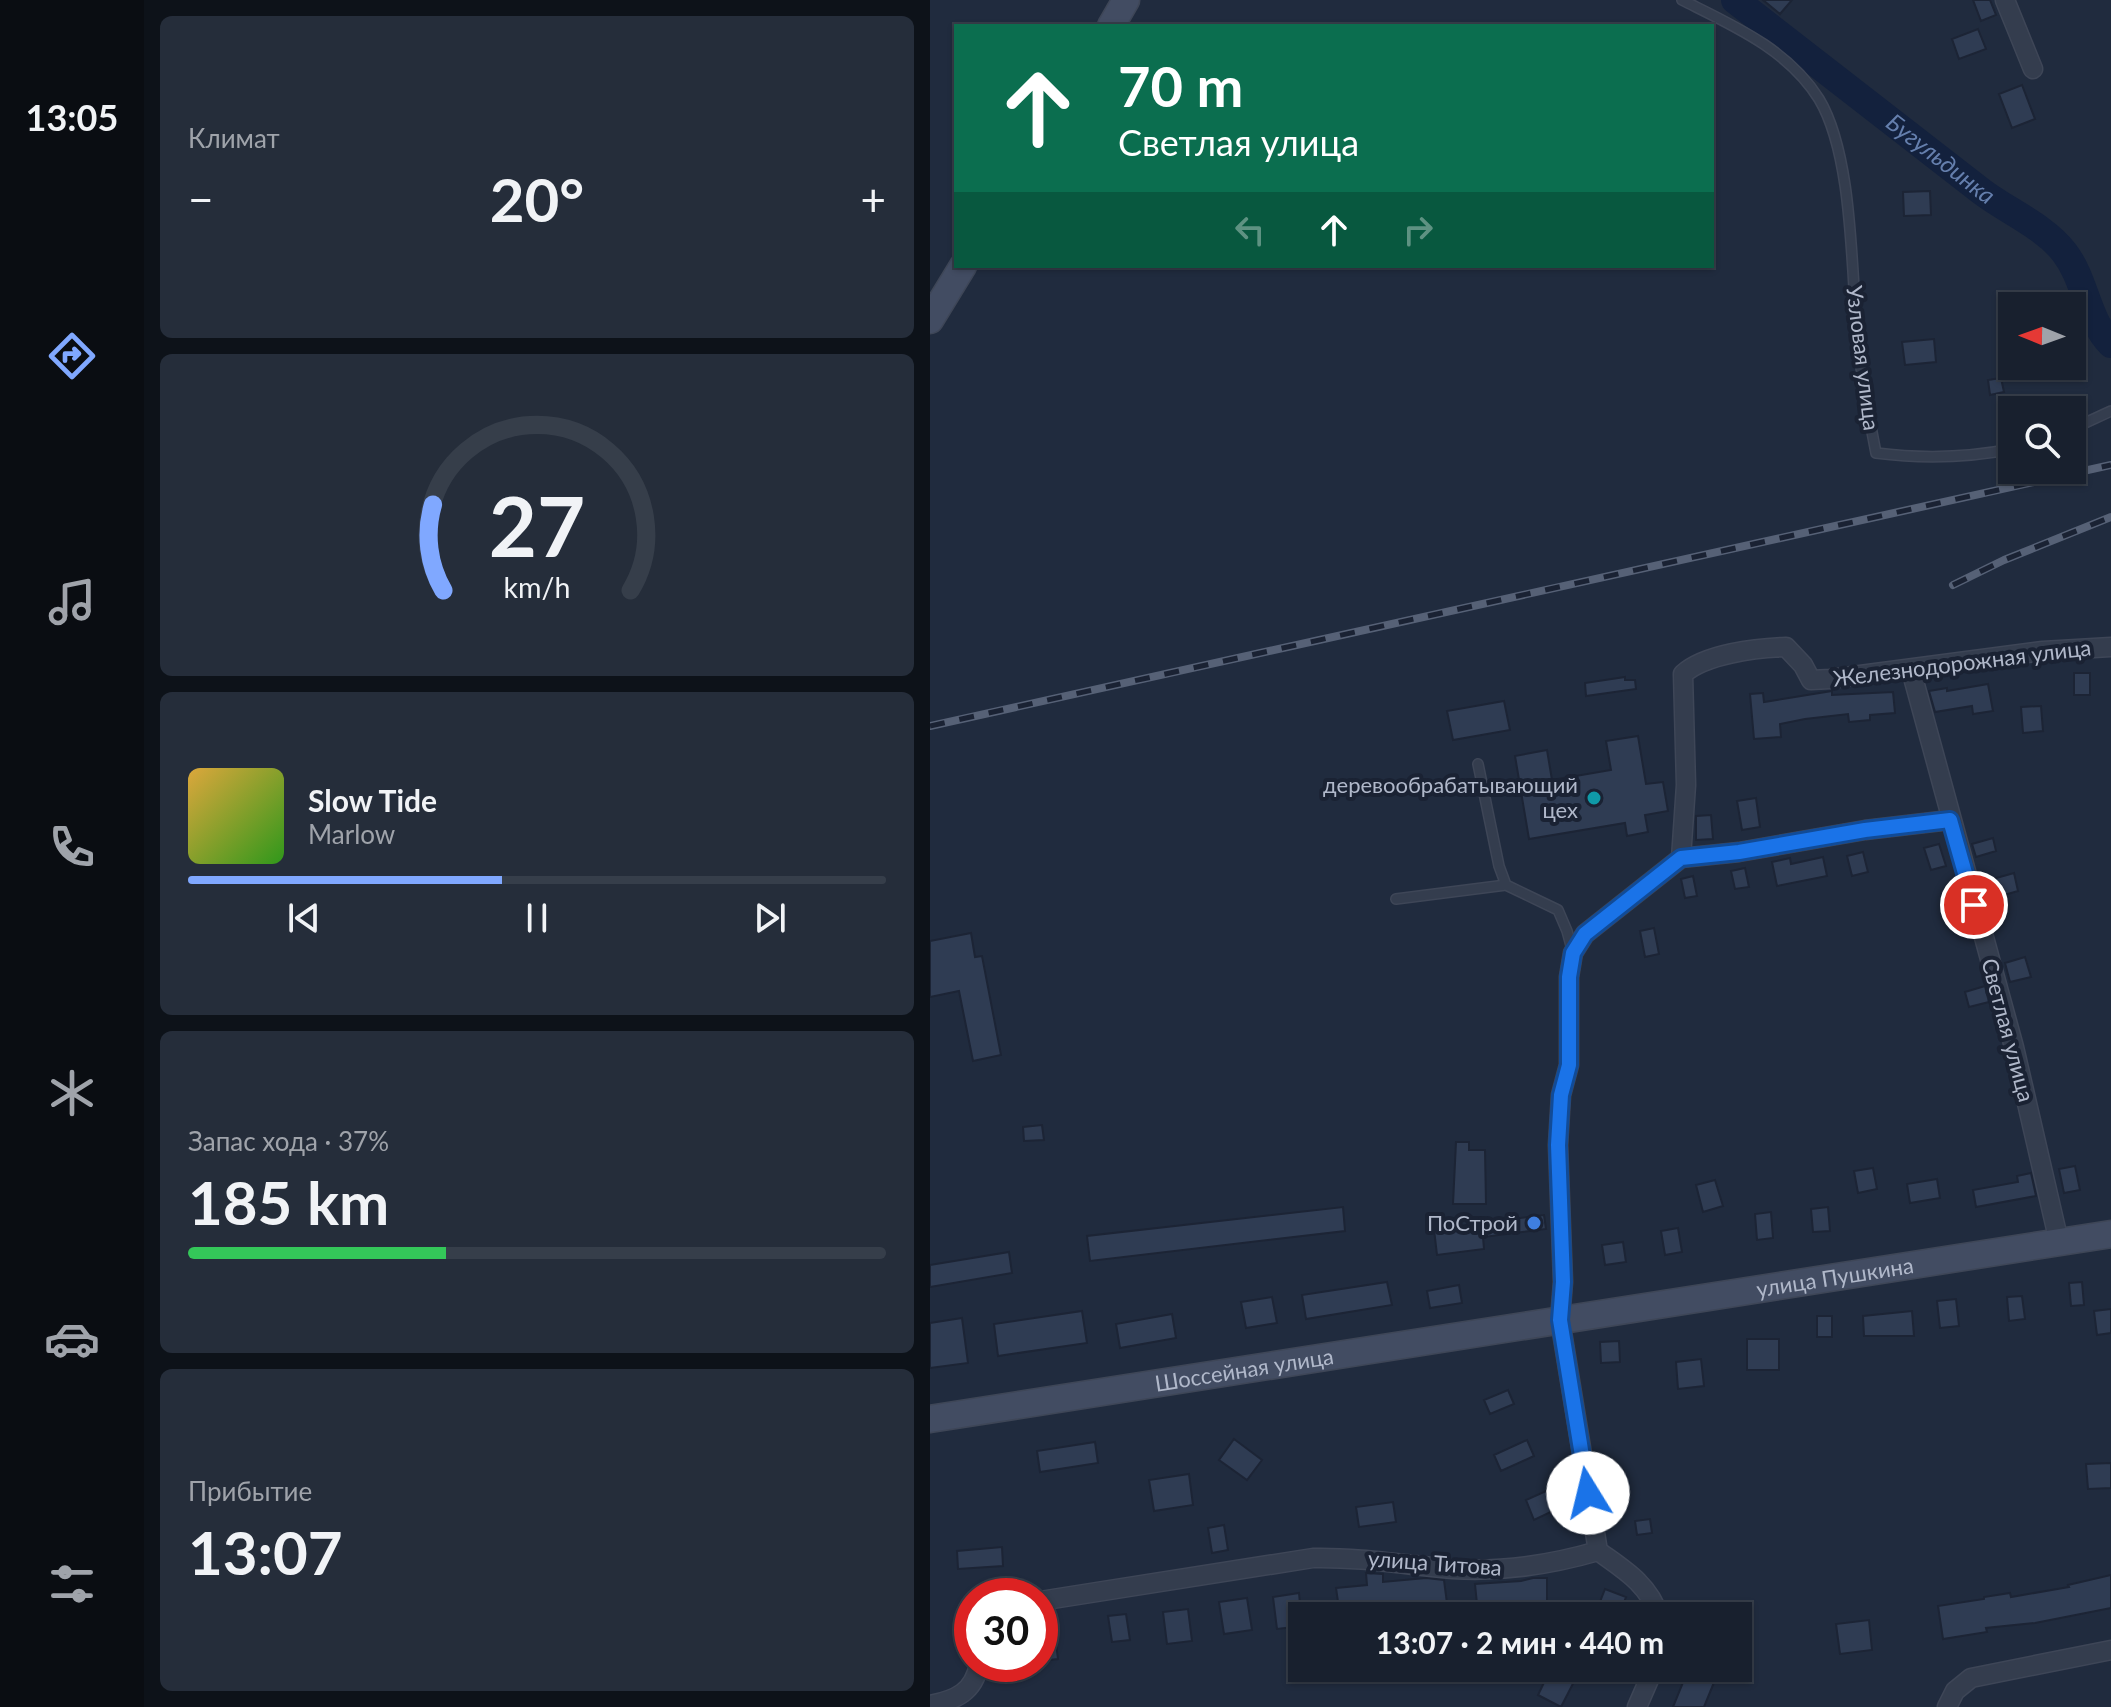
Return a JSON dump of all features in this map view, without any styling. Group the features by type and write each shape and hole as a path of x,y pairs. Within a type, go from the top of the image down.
{"main road":[{"path":"1112,24 1126,0"},
{"path":"930,320 962,268"},
{"name":"улица Пушкина","path":"1560,1320 2111,1234"},
{"name":"Шоссейная улица","path":"930,1419 1560,1320"}],"street":[{"path":"2005,0 2033,69"},
{"name":"Железнодорожная улица","path":"1681,858 1686,785 1683,674 1695,663 1764,647 1786,647 1803,665 1811,680 1911,670 2043,651 2111,647"},
{"name":"Светлая улица","path":"1911,670 2014,1047 2059,1242"},
{"path":"1653,1602 1638,1580 1598,1551 1560,1320 1563,1282 1558,1145 1561,1095 1569,1065 1569,977 1573,953 1585,934 1681,858 1950,820"},
{"name":"улица Титова","path":"1058,1598 1313,1558 1346,1557 1454,1569 1496,1569 1556,1563 1598,1551"},
{"path":"1947,1707 1955,1691 1971,1678 2111,1650"},
{"path":"930,1705 956,1698 967,1691 972,1682"},
{"path":"1637,1707 1648,1682"}],"lane":[{"name":"Узловая улица","path":"1682,0 1757,39 1796,71 1819,100 1832,132 1842,171 1858,346 1876,453 1949,458 1998,452"},
{"path":"2086,423 2111,411"},
{"path":"1478,764 1499,866 1506,885"},
{"path":"1396,899 1506,885 1558,910 1573,953"}],"building":[{"path":"1763,0 1792,0 1780,14"},
{"path":"1973,0 1990,0 1996,15 1981,21"},
{"path":"1978,29 1986,49 1959,59 1952,39"},
{"path":"2022,85 2035,119 2012,128 1999,94"},
{"path":"1930,191 1931,215 1904,216 1903,192"},
{"path":"1934,339 1936,362 1905,365 1902,342"},
{"path":"1988,380 2001,380 2004,392 1990,395"},
{"path":"2074,673 2090,673 2090,695 2074,695"},
{"path":"1625,677 1625,680 1635,680 1636,689 1586,696 1585,683"},
{"path":"1988,684 1993,711 1973,714 1972,706 1935,712 1929,691"},
{"path":"1832,691 1832,695 1893,692 1895,713 1870,715 1870,720 1849,722 1848,714 1805,719 1780,724 1781,737 1754,739 1750,694 1763,693 1764,702"},
{"path":"1504,701 1510,730 1453,740 1447,711"},
{"path":"2041,706 2043,731 2023,733 2021,707"},
{"name":"деревообрабатывающий цех","path":"1638,736 1646,784 1663,782 1668,811 1645,815 1648,832 1627,836 1625,823 1529,839 1515,756 1547,750 1552,780 1611,770 1606,741"},
{"path":"1756,798 1760,827 1742,830 1737,801"},
{"path":"1711,815 1713,839 1696,840 1696,816"},
{"path":"1993,838 1996,851 1976,857 1972,844"},
{"path":"1939,844 1946,866 1931,870 1924,848"},
{"path":"1863,852 1868,872 1852,876 1847,856"},
{"path":"1823,857 1827,876 1777,886 1772,862 1790,858 1791,864"},
{"path":"1745,868 1749,887 1735,889 1731,871"},
{"path":"2014,873 2018,891 1994,898 1989,880"},
{"path":"1693,876 1697,896 1685,898 1681,879"},
{"path":"1654,928 1659,954 1645,957 1640,931"},
{"path":"971,933 975,957 982,956 1001,1055 973,1061 959,991 930,997 930,941"},
{"path":"2025,957 2031,977 2010,982 2005,963"},
{"path":"1985,986 1989,1002 1969,1007 1965,992"},
{"path":"1042,1125 1044,1140 1024,1141 1023,1127"},
{"path":"1456,1142 1469,1142 1469,1150 1485,1150 1486,1204 1453,1204"},
{"path":"2075,1166 2080,1190 2064,1193 2059,1169"},
{"path":"1873,1168 1877,1189 1858,1193 1854,1171"},
{"path":"2031,1173 2036,1196 1976,1207 1973,1190 2018,1182 2017,1176"},
{"path":"1937,1179 1940,1198 1910,1203 1907,1184"},
{"path":"1715,1180 1723,1206 1703,1212 1696,1185"},
{"path":"1343,1207 1345,1231 1090,1261 1087,1236"},
{"path":"1828,1207 1830,1231 1813,1232 1811,1209"},
{"path":"1771,1212 1773,1238 1757,1240 1755,1214"},
{"path":"1544,1215 1546,1229 1483,1237 1484,1249 1437,1255 1434,1229"},
{"path":"1678,1228 1682,1252 1665,1255 1661,1231"},
{"path":"1623,1242 1626,1262 1605,1265 1602,1245"},
{"path":"1009,1252 1012,1273 930,1287 930,1265"},
{"path":"1387,1282 1392,1305 1306,1319 1302,1295"},
{"path":"2082,1282 2084,1305 2071,1306 2069,1283"},
{"path":"1459,1285 1462,1303 1430,1308 1427,1291"},
{"path":"2022,1296 2025,1319 2009,1321 2007,1297"},
{"path":"1272,1297 1277,1323 1246,1328 1241,1302"},
{"path":"1956,1299 1959,1326 1940,1328 1937,1301"},
{"path":"2111,1309 2111,1333 2097,1335 2094,1311"},
{"path":"1082,1311 1087,1343 998,1356 994,1324"},
{"path":"1912,1311 1914,1336 1864,1336 1863,1316"},
{"path":"1172,1314 1176,1338 1120,1348 1116,1324"},
{"path":"1817,1316 1832,1316 1832,1337 1817,1337"},
{"path":"962,1318 968,1363 930,1368 930,1323"},
{"path":"1747,1339 1779,1339 1779,1370 1747,1370"},
{"path":"1619,1341 1620,1362 1601,1363 1600,1342"},
{"path":"1701,1359 1704,1386 1678,1389 1676,1362"},
{"path":"1508,1390 1514,1404 1490,1414 1484,1400"},
{"path":"1234,1439 1262,1460 1247,1480 1219,1460"},
{"path":"1527,1440 1534,1456 1501,1471 1494,1455"},
{"path":"1095,1442 1098,1463 1040,1472 1037,1451"},
{"path":"2111,1463 2111,1488 2088,1489 2086,1464"},
{"path":"1189,1474 1193,1505 1154,1511 1149,1480"},
{"path":"1546,1491 1555,1510 1534,1520 1526,1500"},
{"path":"1393,1502 1396,1522 1359,1527 1356,1507"},
{"path":"1650,1519 1652,1533 1637,1535 1635,1521"},
{"path":"1224,1525 1228,1550 1212,1553 1208,1528"},
{"path":"1002,1547 1003,1566 958,1569 957,1551"},
{"path":"1366,1573 1383,1574 1383,1582 1426,1578 1444,1580 1447,1602 1338,1602 1336,1588 1367,1585"},
{"path":"2111,1575 2111,1608 2035,1623 1986,1628 1987,1632 1943,1639 1938,1606 2010,1593 2011,1597 2069,1587"},
{"path":"1547,1578 1547,1602 1477,1602 1475,1584"},
{"path":"1605,1589 1626,1597 1624,1602 1600,1602"},
{"path":"1299,1593 1300,1602 1288,1602 1288,1628 1277,1629 1273,1597"},
{"path":"1247,1598 1252,1630 1224,1634 1219,1602"},
{"path":"1188,1609 1192,1641 1167,1644 1163,1612"},
{"path":"1126,1614 1130,1640 1112,1642 1108,1616"},
{"path":"1869,1620 1872,1650 1840,1654 1836,1624"},
{"path":"1544,1682 1574,1682 1561,1707 1538,1695"},
{"path":"1683,1682 1714,1682 1704,1707 1673,1707"}],"waterway":[{"name":"Бугульдинка","path":"1735,0 1981,191 2056,243 2071,263 2096,323 2111,344"}],"railway":[{"path":"930,726 2111,465"},
{"path":"1953,585 2004,560 2111,517"}],"place":[{"name":"деревообрабатывающий цех","path":"1594,798"},
{"name":"ПоСтрой","path":"1534,1223"}],"route":[{"path":"1588,1493 1560,1320 1563,1282 1558,1206 1561,1095 1569,1065 1569,977 1573,953 1585,934 1681,858 1950,820 1974,905"}]}
